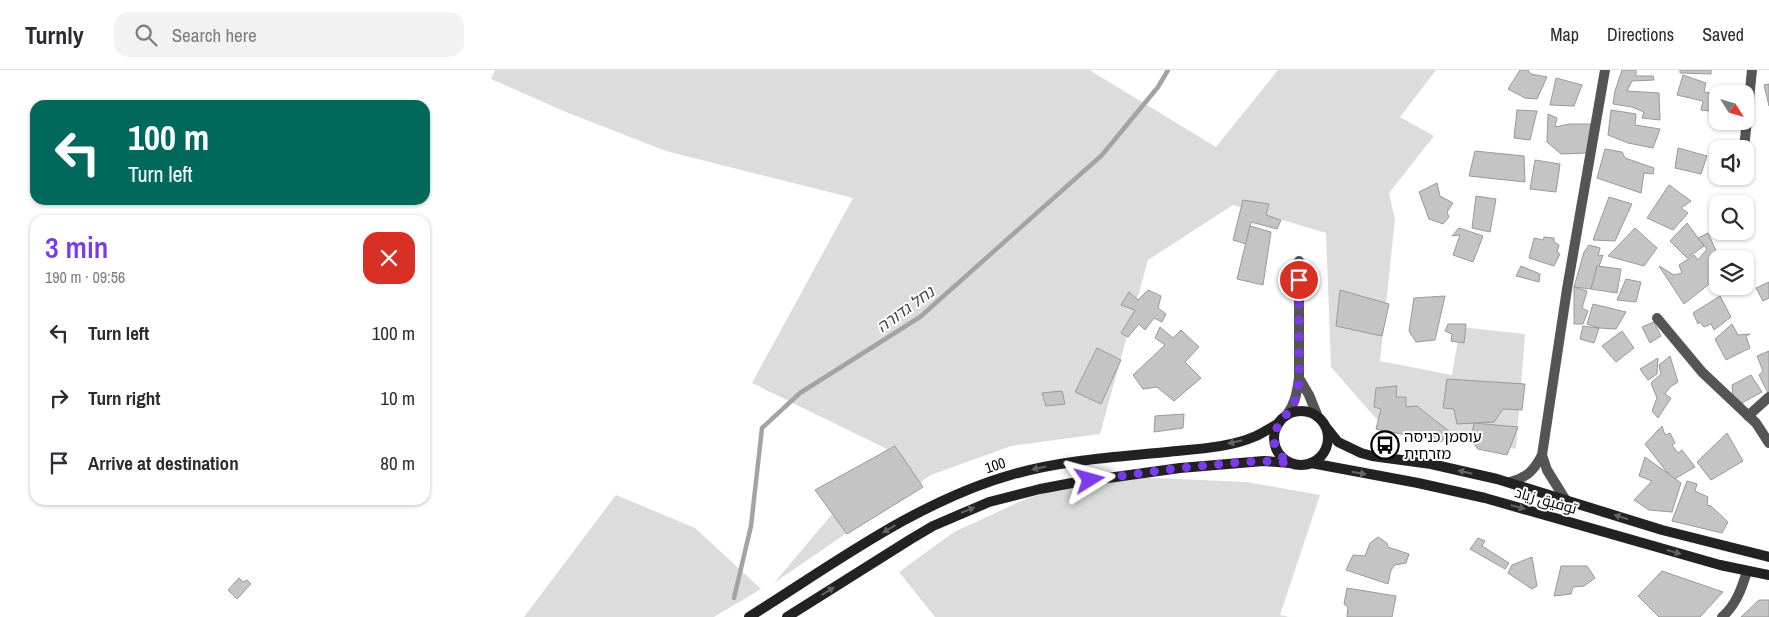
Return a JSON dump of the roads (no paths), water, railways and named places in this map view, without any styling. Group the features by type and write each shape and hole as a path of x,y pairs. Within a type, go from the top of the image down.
{"main road":[{"path":"786,617 932,526 989,502 1072,482 1180,468 1264,461 1304,465 1311,463 1319,459 1328,444 1326,427 1318,417 1308,412 1301,412 1283,420 1274,438 1275,446 1284,459 1290,463"},
{"name":"100","path":"749,617 919,512 991,481 1066,463 1225,444 1256,436 1283,420"},
{"name":"توفيق زياد","path":"1326,427 1338,442 1348,448 1366,454 1431,464 1510,482 1678,534 1769,557"},
{"name":"توفيق زياد","path":"1311,463 1485,498 1702,560 1769,575"}],"street":[{"path":"1510,482 1525,477 1536,466 1542,455 1567,289 1605,70"},
{"path":"1745,140 1752,70"},
{"path":"1283,420 1295,401 1299,378 1299,260"},
{"path":"1657,318 1702,372 1756,423 1769,443"},
{"path":"1299,378 1318,417"},
{"path":"1748,416 1769,397"},
{"path":"1542,455 1547,470 1565,499"},
{"path":"1722,617 1728,612 1738,596 1747,571"}],"waterway":[{"name":"נחל גדורה","path":"734,598 751,526 762,428 800,393 920,317 1102,155 1158,87 1168,70"}],"place":[{"name":"עוסמן כניסה מזרחית","path":"1385,445"}]}
